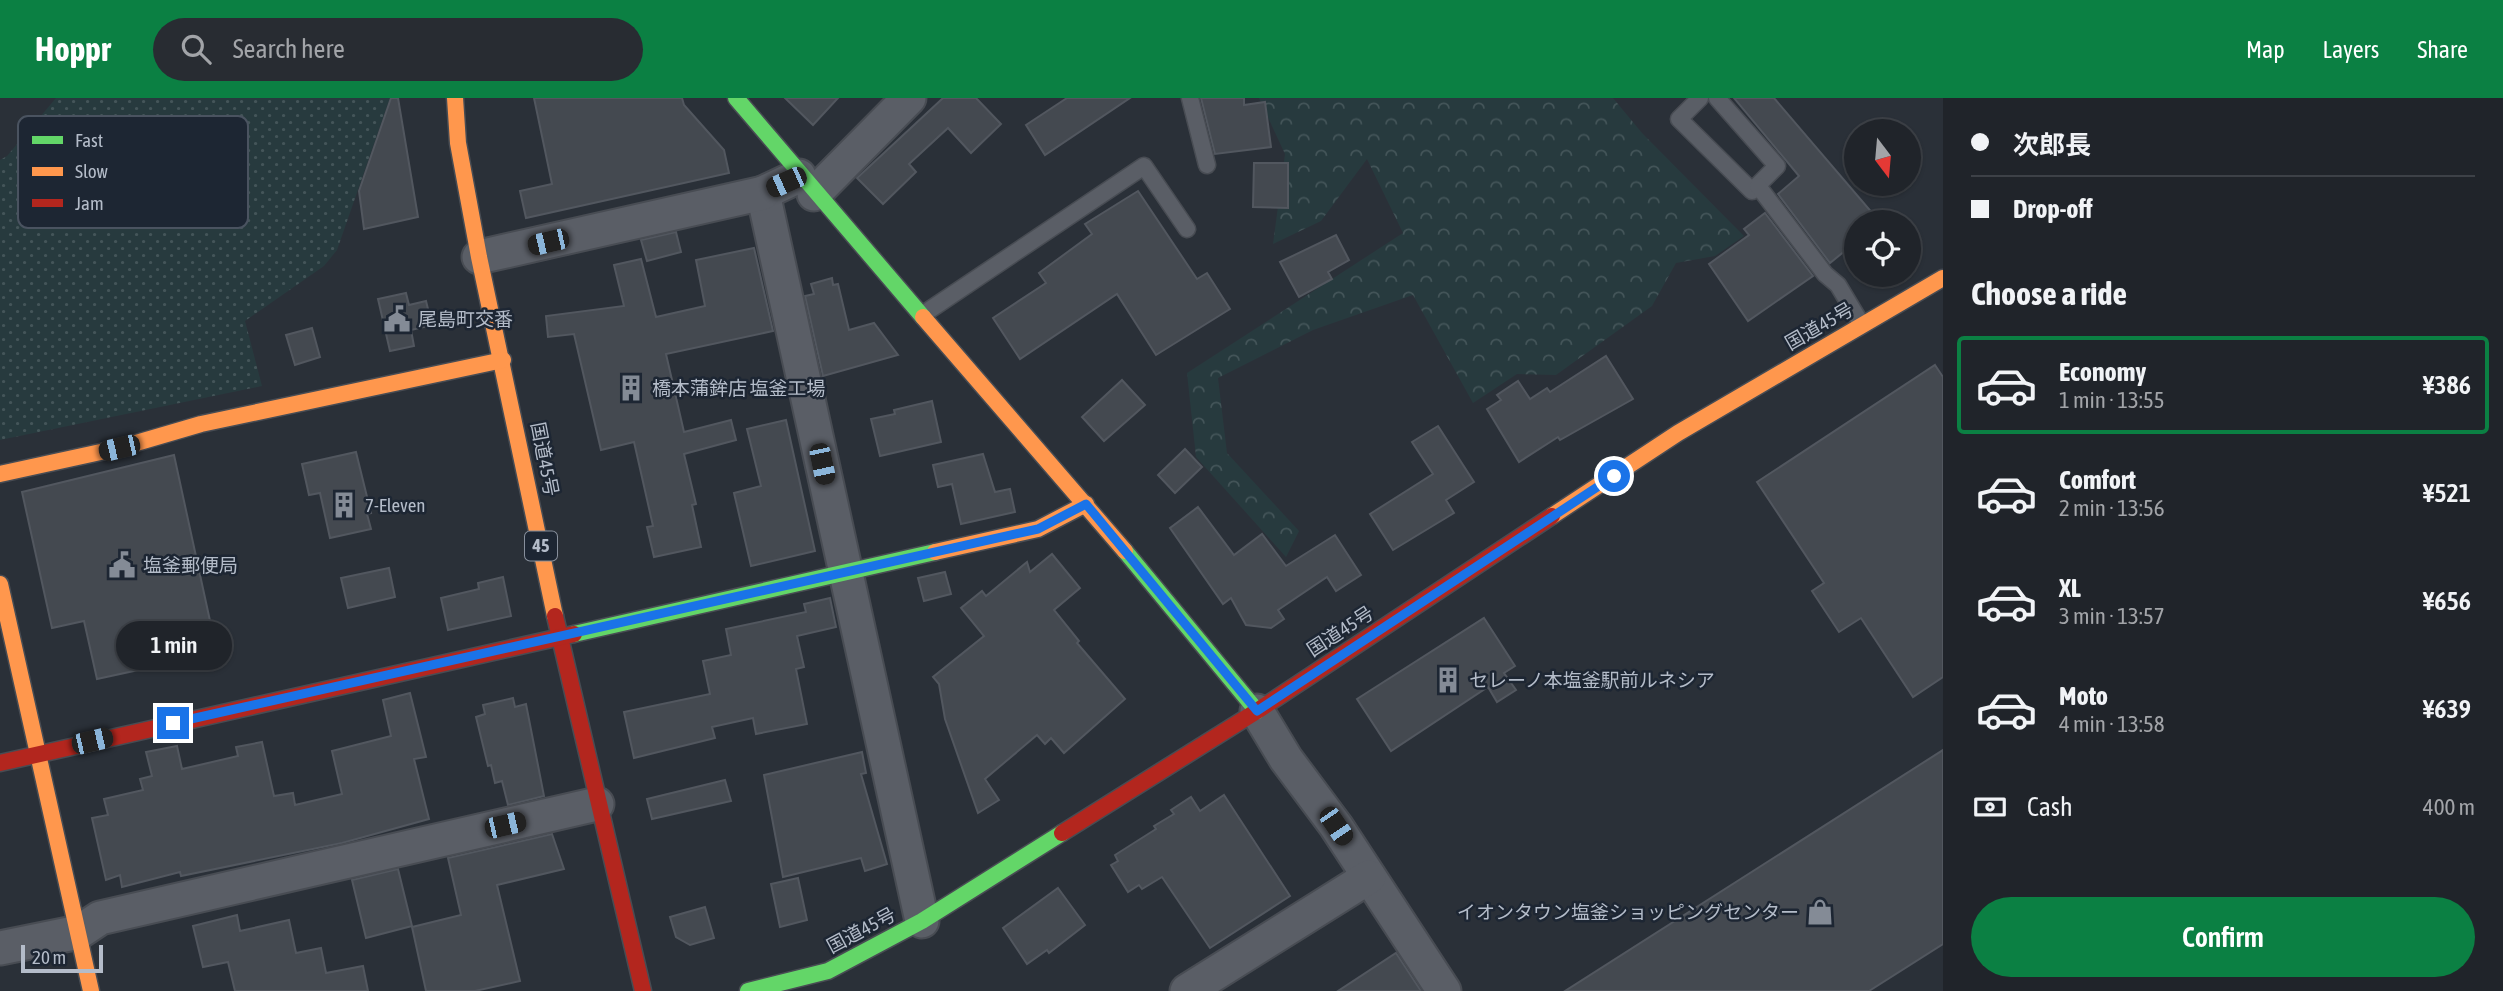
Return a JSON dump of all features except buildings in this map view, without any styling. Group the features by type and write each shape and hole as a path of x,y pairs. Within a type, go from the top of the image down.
{"main road":[{"name":"国道45号","path":"455,98 458,143 478,257 503,360 559,636 643,991"},
{"path":"743,101 806,185 1086,504 1257,711"},
{"name":"国道45号","path":"748,991 828,971 922,921 1257,711 1678,433 1943,278"},
{"path":"0,474 119,448 201,424 503,360"},
{"path":"0,763 1038,529 1086,504"},
{"path":"0,584 91,991"}],"street":[{"path":"478,257 806,185 909,98"},
{"path":"763,193 922,921"},
{"path":"1257,711 1286,759 1369,877 1444,991"},
{"path":"0,948 79,932 100,918 597,804"},
{"path":"1187,991 1369,877"}],"lane":[{"path":"1190,98 1207,165"},
{"path":"1700,98 1679,119 1752,191 1777,166 1717,98"},
{"path":"920,316 1143,166 1187,229"},
{"path":"1758,186 1825,274 1838,285 1862,325"}],"green space":[{"path":"56,98 390,98 337,250 324,266 245,321 262,386 0,440 0,160 18,143 18,228 248,228 248,116 41,116"},
{"path":"1259,98 1613,98 1642,133 1744,236 1715,256 1676,263 1652,306 1556,375 1517,374 1473,403 1413,295 1313,330 1218,378 1227,453 1299,531 1286,557 1196,457 1187,373 1403,233 1367,159 1321,221 1273,244 1285,154"}],"traffic: fast":[{"path":"736,98 923,317"},
{"path":"1125,551 1257,711"},
{"path":"574,634 935,552"},
{"path":"748,991 828,971 922,921 1062,833"}],"traffic: slow":[{"path":"455,98 458,143 479,257 555,616"},
{"path":"1552,516 1678,433 1943,278"},
{"path":"923,317 1125,551"},
{"path":"0,474 119,448 201,424 503,360"},
{"path":"935,552 1038,529 1086,504"},
{"path":"0,584 91,991"}],"traffic: jam":[{"path":"1062,833 1257,711 1552,516"},
{"path":"555,616 643,991"},
{"path":"0,763 574,634"}],"place":[{"name":"尾島町交番","path":"397,319"},
{"name":"橋本蒲鉾店 塩釜工場","path":"631,388"},
{"name":"7-Eleven","path":"344,505"},
{"name":"塩釜郵便局","path":"122,565"},
{"name":"セレーノ本塩釜駅前ルネシア","path":"1448,680"},
{"name":"イオンタウン塩釜ショッピングセンター","path":"1820,912"}],"route":[{"path":"173,723 1038,529 1086,504 1257,711 1614,476"}]}
